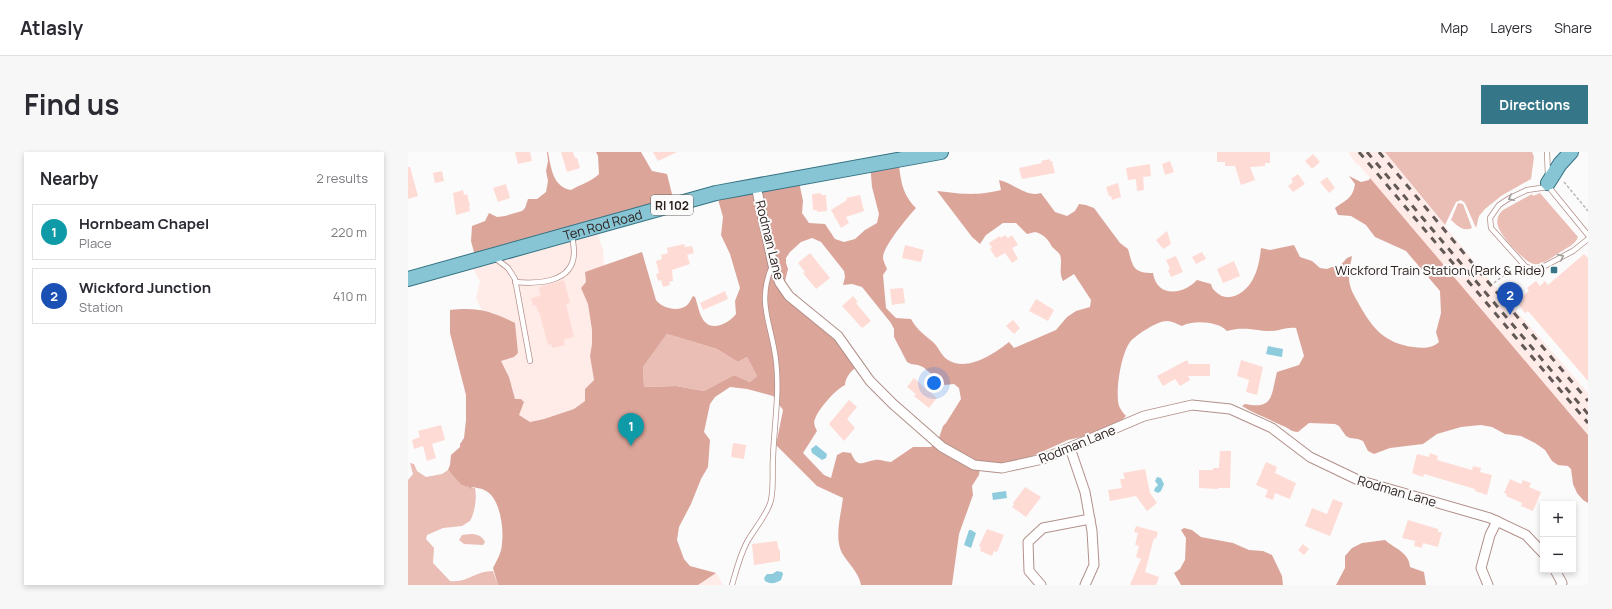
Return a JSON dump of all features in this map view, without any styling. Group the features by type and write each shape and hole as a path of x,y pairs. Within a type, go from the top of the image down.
{"main road":[{"name":"Ten Rod Road","path":"408,280 716,193 941,152"},
{"path":"1548,185 1560,164 1571,152"}],"street":[{"name":"Rodman Lane","path":"756,186 773,265 780,283 789,296 838,336 870,381 942,447 974,465 1002,468 1043,459 1144,416 1192,405 1230,409 1272,428 1310,457 1358,480 1497,521 1526,535 1540,550"},
{"path":"1070,448 1085,492 1090,519 1094,565 1085,585"},
{"path":"1041,585 1028,570 1028,542 1043,528 1090,519"},
{"path":"1488,585 1481,568 1490,535 1497,521"},
{"path":"1557,573 1562,583 1561,585"}],"lane":[{"path":"1547,152 1548,185 1588,235"},
{"path":"1548,185 1527,190 1499,205 1490,218 1491,228 1526,267 1537,270 1573,251 1588,239"},
{"path":"516,282 534,284 564,275 571,266 574,254 572,233"},
{"path":"493,256 508,268 516,282 530,361"},
{"path":"732,585 746,544 771,501 777,376 776,360 766,315 764,293 767,279 773,265"}],"path":[{"path":"1564,182 1588,211"},
{"path":"1494,283 1508,272"}],"shaded area":[{"path":"547,152 554,176 557,181 560,185 571,190 599,174 598,156 596,152 641,152 652,171 667,174 674,202 475,256 471,241 472,226 485,221 489,213 497,217 522,211 525,208 528,199 537,199 546,192 548,181 546,171 548,161"},
{"path":"1348,152 1385,152 1479,268 1588,393 1588,435 1359,165 1356,164"},
{"path":"1385,152 1532,152 1534,157 1531,179 1501,196 1485,209 1479,216 1476,228 1465,203 1461,200 1456,202 1445,225"},
{"path":"898,159 902,185 907,197 916,208 897,231 884,252 883,259 887,269 883,275 886,308 896,318 911,319 918,329 934,343 946,359 955,363 963,364 980,360 996,352 1009,342 1014,348 1056,330 1067,317 1076,311 1090,307 1091,300 1074,274 1063,281 1060,255 1048,240 1035,232 1027,234 1016,223 1003,223 986,235 980,244 972,237 937,191 969,194 992,192 1001,190 999,180 1030,194 1041,193 1055,212 1067,216 1075,211 1079,204 1094,208 1120,243 1128,249 1134,267 1141,272 1153,273 1155,281 1160,287 1171,292 1185,289 1197,280 1211,284 1216,292 1226,297 1236,295 1246,289 1253,279 1261,248 1270,250 1294,245 1300,257 1312,261 1320,268 1327,269 1339,267 1347,258 1352,256 1349,282 1360,306 1375,328 1387,338 1403,345 1420,348 1433,346 1439,342 1436,332 1441,313 1440,291 1406,251 1375,237 1366,225 1351,216 1338,215 1335,208 1353,193 1355,184 1349,176 1361,182 1369,180 1370,178 1588,435 1588,503 1577,493 1573,484 1571,469 1568,466 1558,465 1552,461 1545,450 1535,443 1521,436 1505,434 1492,427 1481,425 1461,427 1437,434 1423,444 1390,448 1374,454 1368,451 1363,441 1346,436 1339,426 1335,424 1309,423 1298,432 1292,431 1242,406 1245,404 1261,405 1266,403 1272,394 1277,372 1299,365 1304,356 1296,328 1271,331 1244,329 1227,331 1212,323 1199,322 1182,326 1167,321 1158,323 1142,332 1130,342 1127,348 1118,383 1119,406 1126,416 1122,420 1090,435 1068,440 1024,460 980,466 979,475 972,486 973,495 959,534 952,585 861,585 856,572 842,553 838,540 843,498 817,486 776,445 783,410 773,396 747,389 730,387 715,397 710,404 704,432 710,440 708,467 679,527 677,540 684,559 690,566 716,573 698,585 498,585 493,568 502,546 502,529 500,513 497,505 489,493 481,489 472,487 470,489 469,487 461,485 448,470 451,455 460,447 460,444 464,438 466,420 466,395 450,333 450,310 469,309 484,311 499,315 515,323 518,353 514,357 501,361 509,377 515,399 521,399 524,402 519,415 530,422 574,409 585,401 585,389 594,380 590,356 592,330 588,304 581,288 586,282 585,272 642,252 656,300 659,303 666,307 678,309 687,305 693,296 695,297 704,321 712,326 721,325 736,314 735,301 740,288 730,254 721,235 723,217 716,192 798,177 803,201 802,213 809,223 825,224 835,239 844,242 855,239 865,230 877,223 879,214 872,187 870,163","holes":["812,238 821,242 844,271 845,277 843,285 852,284 862,287 891,323 894,329 894,337 907,362 923,367 945,385 954,384 959,388 961,399 943,426 938,441 931,447 913,447 891,462 877,460 858,463 851,453 843,452 837,455 831,478 824,475 803,453 817,431 814,422 817,415 824,404 841,387 845,385 848,376 855,368 833,336 797,299 797,295 789,291 785,281 788,269 786,258 801,242","667,334 717,349 738,362 747,357 757,376 750,382 734,375 704,391 676,386 644,387 643,367"]},
{"path":"1540,193 1578,237 1577,240 1570,246 1547,261 1540,264 1534,264 1525,259 1503,236 1498,226 1497,219 1503,210 1532,194 1533,196"},
{"path":"1458,203 1463,204 1472,228 1463,229 1451,220"},
{"path":"595,226 603,250 604,266 581,288 588,304 592,330 590,356 594,380 585,389 585,401 574,409 530,422 519,415 509,377 501,361 514,357 495,313 482,310 476,298 480,281 467,259"},
{"path":"667,334 717,349 738,362 747,357 757,376 750,382 734,375 704,391 676,386 644,387 643,367"},
{"path":"410,463 414,464 417,471 426,477 442,474 448,470 461,485 475,488 475,504 470,521 462,526 443,528 427,535 426,539 434,548 433,563 450,581 467,579 481,573 493,571 498,585 408,585 408,480 413,474"},
{"path":"1184,528 1192,530 1201,537 1233,543 1249,550 1263,551 1272,555 1282,576 1283,585 1181,585 1174,573 1180,569 1185,560 1186,538 1181,530"},
{"path":"471,534 481,537 485,542 483,545 464,544 459,540 462,535"},
{"path":"1385,540 1404,554 1410,567 1424,572 1426,585 1336,585 1345,568 1345,556 1352,548 1362,543"},
{"path":"716,573 723,585 698,585"}],"water":[{"path":"1268,346 1283,349 1282,357 1266,354"},
{"path":"816,445 827,454 826,458 822,460 812,453 811,449"},
{"path":"1157,477 1161,478 1164,484 1161,491 1158,493 1154,491 1158,485 1155,481"},
{"path":"1006,491 1007,498 993,500 992,493"},
{"path":"969,530 976,533 971,548 964,545"},
{"path":"777,571 782,572 783,574 781,580 773,583 765,581 764,578 767,574 772,574"}],"building":[{"path":"515,152 530,152 532,161 518,164"},
{"path":"561,152 573,152 575,158 577,158 580,168 567,172"},
{"path":"653,152 677,152 658,161"},
{"path":"1217,152 1270,152 1270,163 1265,163 1265,166 1250,167 1255,180 1241,185 1235,166 1225,166 1225,162 1217,162"},
{"path":"1313,154 1320,162 1312,169 1305,161"},
{"path":"1050,159 1050,161 1052,161 1055,173 1022,179 1019,168 1042,163 1041,161"},
{"path":"1170,161 1174,172 1165,175 1162,164"},
{"path":"1150,164 1151,176 1143,177 1144,190 1137,191 1136,179 1128,180 1126,168"},
{"path":"408,167 410,167 418,196 408,199"},
{"path":"442,171 444,181 435,183 433,173"},
{"path":"1298,174 1305,184 1293,192 1288,186 1293,182 1291,179"},
{"path":"1327,177 1335,188 1329,193 1320,182"},
{"path":"1118,183 1121,197 1112,200 1106,187"},
{"path":"506,184 510,198 498,202 493,188"},
{"path":"463,190 464,195 467,194 470,211 456,215 453,193"},
{"path":"821,193 821,195 826,195 827,211 817,212 817,210 813,210 812,194"},
{"path":"860,195 864,211 846,217 849,223 841,228 831,210 847,200 846,198"},
{"path":"1167,231 1171,244 1163,249 1156,240"},
{"path":"1005,235 1008,238 1012,235 1018,245 1012,248 1018,259 1012,263 1005,253 996,258 990,249 992,248 989,243 1000,236 1001,238"},
{"path":"684,244 685,247 692,246 694,253 687,255 690,264 672,270 673,281 669,282 670,285 663,287 661,280 658,281 656,274 659,273 656,261 662,259 661,255 668,253 667,248"},
{"path":"905,245 924,250 921,262 902,258"},
{"path":"1202,252 1206,259 1196,264 1192,257"},
{"path":"810,253 830,278 816,289 803,273 805,272 798,263"},
{"path":"1584,254 1588,258 1588,381 1528,311 1525,313 1516,301 1529,291 1527,288 1536,281 1540,286 1545,281 1548,285"},
{"path":"1176,256 1183,272 1171,277 1168,270 1170,269 1166,260"},
{"path":"1234,261 1240,276 1223,283 1217,269"},
{"path":"564,280 570,303 566,304 574,337 564,339 565,345 552,348 551,344 548,345 539,311 538,312 536,305 533,306 531,298 540,296 539,287"},
{"path":"903,288 905,303 892,305 890,289"},
{"path":"725,291 728,299 703,310 700,303"},
{"path":"853,296 858,302 856,303 871,321 862,328 842,306"},
{"path":"1036,299 1054,310 1048,321 1029,311"},
{"path":"1013,320 1020,328 1014,334 1006,326"},
{"path":"1187,360 1189,364 1210,364 1210,376 1188,376 1190,380 1180,386 1175,379 1163,386 1157,376"},
{"path":"1241,360 1263,367 1257,395 1246,392 1249,380 1237,376"},
{"path":"914,378 937,398 929,408 914,396 916,394 907,387"},
{"path":"849,400 857,407 847,419 855,428 844,441 829,424"},
{"path":"441,425 445,440 432,444 436,458 427,461 423,446 414,449 412,440 420,437 418,431"},
{"path":"733,443 746,445 744,459 731,457"},
{"path":"1220,451 1231,451 1230,488 1199,488 1199,470 1213,470 1213,468 1219,468"},
{"path":"1430,453 1438,456 1437,460 1472,470 1473,466 1481,468 1480,472 1492,475 1487,495 1475,491 1475,489 1424,474 1423,477 1412,473 1417,454 1429,457"},
{"path":"1266,462 1277,467 1275,473 1296,483 1290,499 1275,493 1273,500 1265,497 1268,490 1256,485"},
{"path":"1145,469 1150,493 1157,503 1147,511 1136,496 1110,501 1108,490 1122,488 1120,479 1125,479 1123,473"},
{"path":"1510,479 1521,484 1523,480 1531,483 1529,487 1541,492 1533,511 1521,506 1522,503 1506,496 1507,494 1504,493"},
{"path":"1025,487 1041,497 1026,517 1012,507 1014,504 1013,503"},
{"path":"1333,499 1343,503 1330,536 1305,526 1312,508 1327,514"},
{"path":"1408,520 1438,529 1438,532 1442,532 1438,547 1423,543 1422,548 1414,546 1415,541 1402,538"},
{"path":"1136,526 1158,532 1156,539 1154,538 1145,572 1159,577 1156,585 1130,585 1141,559 1136,557 1139,546 1135,545 1138,533 1134,532"},
{"path":"987,529 1004,535 997,552 994,551 992,556 980,551 981,547 979,546"},
{"path":"777,541 779,551 780,550 780,561 754,565 752,544"},
{"path":"1303,544 1309,549 1304,555 1298,550"}],"railway":[{"path":"1359,152 1588,423"},
{"path":"1367,152 1588,414"},
{"path":"1379,152 1588,401"}],"place":[{"name":"Wickford Train Station (Park & Ride)","path":"1554,270"},
{"name":"Wickford Junction","path":"1510,315"},
{"name":"Hornbeam Chapel","path":"631,446"}]}
